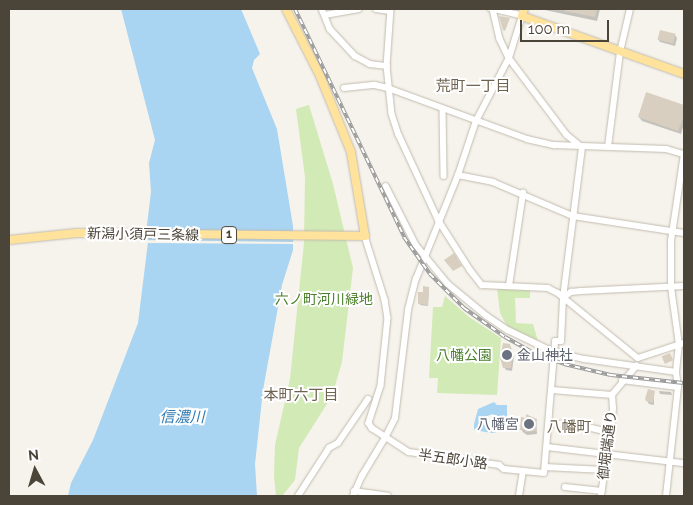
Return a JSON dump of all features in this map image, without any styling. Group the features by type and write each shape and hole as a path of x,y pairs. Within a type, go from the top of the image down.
{"main road":[{"path":"286,9 320,76 351,152 362,236"},
{"path":"523,12 620,52 684,74"},
{"name":"新潟小須戸三条線","path":"9,240 59,234 100,233 362,236"}],"street":[{"path":"322,9 338,39 355,56 370,64 387,66"},
{"path":"325,15 358,9"},
{"path":"376,9 391,10 387,66 388,88 399,135 439,221 471,271 482,285 548,288 638,358"},
{"path":"388,496 354,494 386,438 397,409 409,300 425,255 458,175 476,121 510,58 523,12 492,9 500,39 510,58 567,136 582,147"},
{"path":"608,148 620,52 630,9"},
{"path":"344,88 375,85 388,88 443,110 527,139 554,145 666,149 684,154 672,231 672,287 682,344 677,370 678,387 666,496"},
{"path":"443,110 444,176"},
{"path":"582,147 563,298 561,341 554,342 545,467 604,470"},
{"path":"458,175 492,182 523,193 573,216 684,233"},
{"path":"386,186 416,245 448,284 487,316 508,330 554,352 636,367 684,369"},
{"path":"509,286 523,193"},
{"name":"半五郎小路","path":"362,236 385,300 388,318 381,386 369,423 372,428 409,452 499,465 504,469 544,473 545,467"},
{"path":"563,298 576,292 684,286"},
{"path":"638,358 682,344"},
{"path":"552,390 612,395 622,380 636,367 638,358"},
{"path":"622,380 678,387"},
{"name":"御堀端通り","path":"602,494 608,432 613,409 612,395"},
{"path":"298,496 329,448 338,443 368,399"},
{"path":"549,422 583,426 608,432"},
{"path":"547,447 684,463"},
{"path":"519,496 523,471"},
{"path":"565,487 602,494"}],"green space":[{"name":"六ノ町河川緑地","path":"309,105 333,184 353,268 342,362 332,396 299,448 295,480 282,496 276,496 274,477 275,445 290,379 304,243 305,177 296,109"},
{"path":"497,289 530,289 530,298 515,298 516,323 533,324 538,341 507,326 500,313"},
{"name":"八幡公園","path":"445,296 469,317 501,338 497,395 437,393 438,378 429,378 433,307 442,307"}],"water":[{"name":"信濃川","path":"121,9 241,9 260,54 254,60 252,68 277,129 293,226 293,250 282,285 263,390 255,464 257,496 68,496 71,483 93,440 138,323 148,242 147,225 151,192 149,163 155,140"},
{"path":"494,402 497,405 507,405 507,416 503,431 492,433 474,430 478,409","holes":["493,414 499,422 490,426 484,421 487,416"]}],"pier":[{"path":"146,240 295,242 295,244 146,243"}],"building":[{"path":"565,9 597,9 595,17 564,11"},
{"path":"499,16 510,18 505,31 503,30"},
{"path":"660,30 676,34 673,44 658,40"},
{"path":"646,92 684,105 684,116 678,131 638,117"},
{"path":"454,253 462,266 453,271 444,260"},
{"path":"423,286 429,287 428,305 418,304 418,292 423,292"},
{"name":"金山神社","path":"503,343 510,344 510,351 513,351 511,368 503,368 500,358"},
{"path":"670,353 673,360 665,364 662,357"},
{"path":"648,389 655,391 653,403 645,399"},
{"name":"八幡宮","path":"526,414 537,419 536,431 525,432 525,430 520,430 521,417 526,418"}],"railway":[{"path":"295,9 404,237 430,274 464,308 505,337 534,353 564,364 611,375 684,383"}],"place":[{"name":"金山神社","path":"507,355"},
{"name":"八幡宮","path":"529,424"}],"district":[{"name":"荒町一丁目","path":"473,87"},
{"name":"本町六丁目","path":"301,396"},
{"name":"八幡町","path":"569,428"}]}
